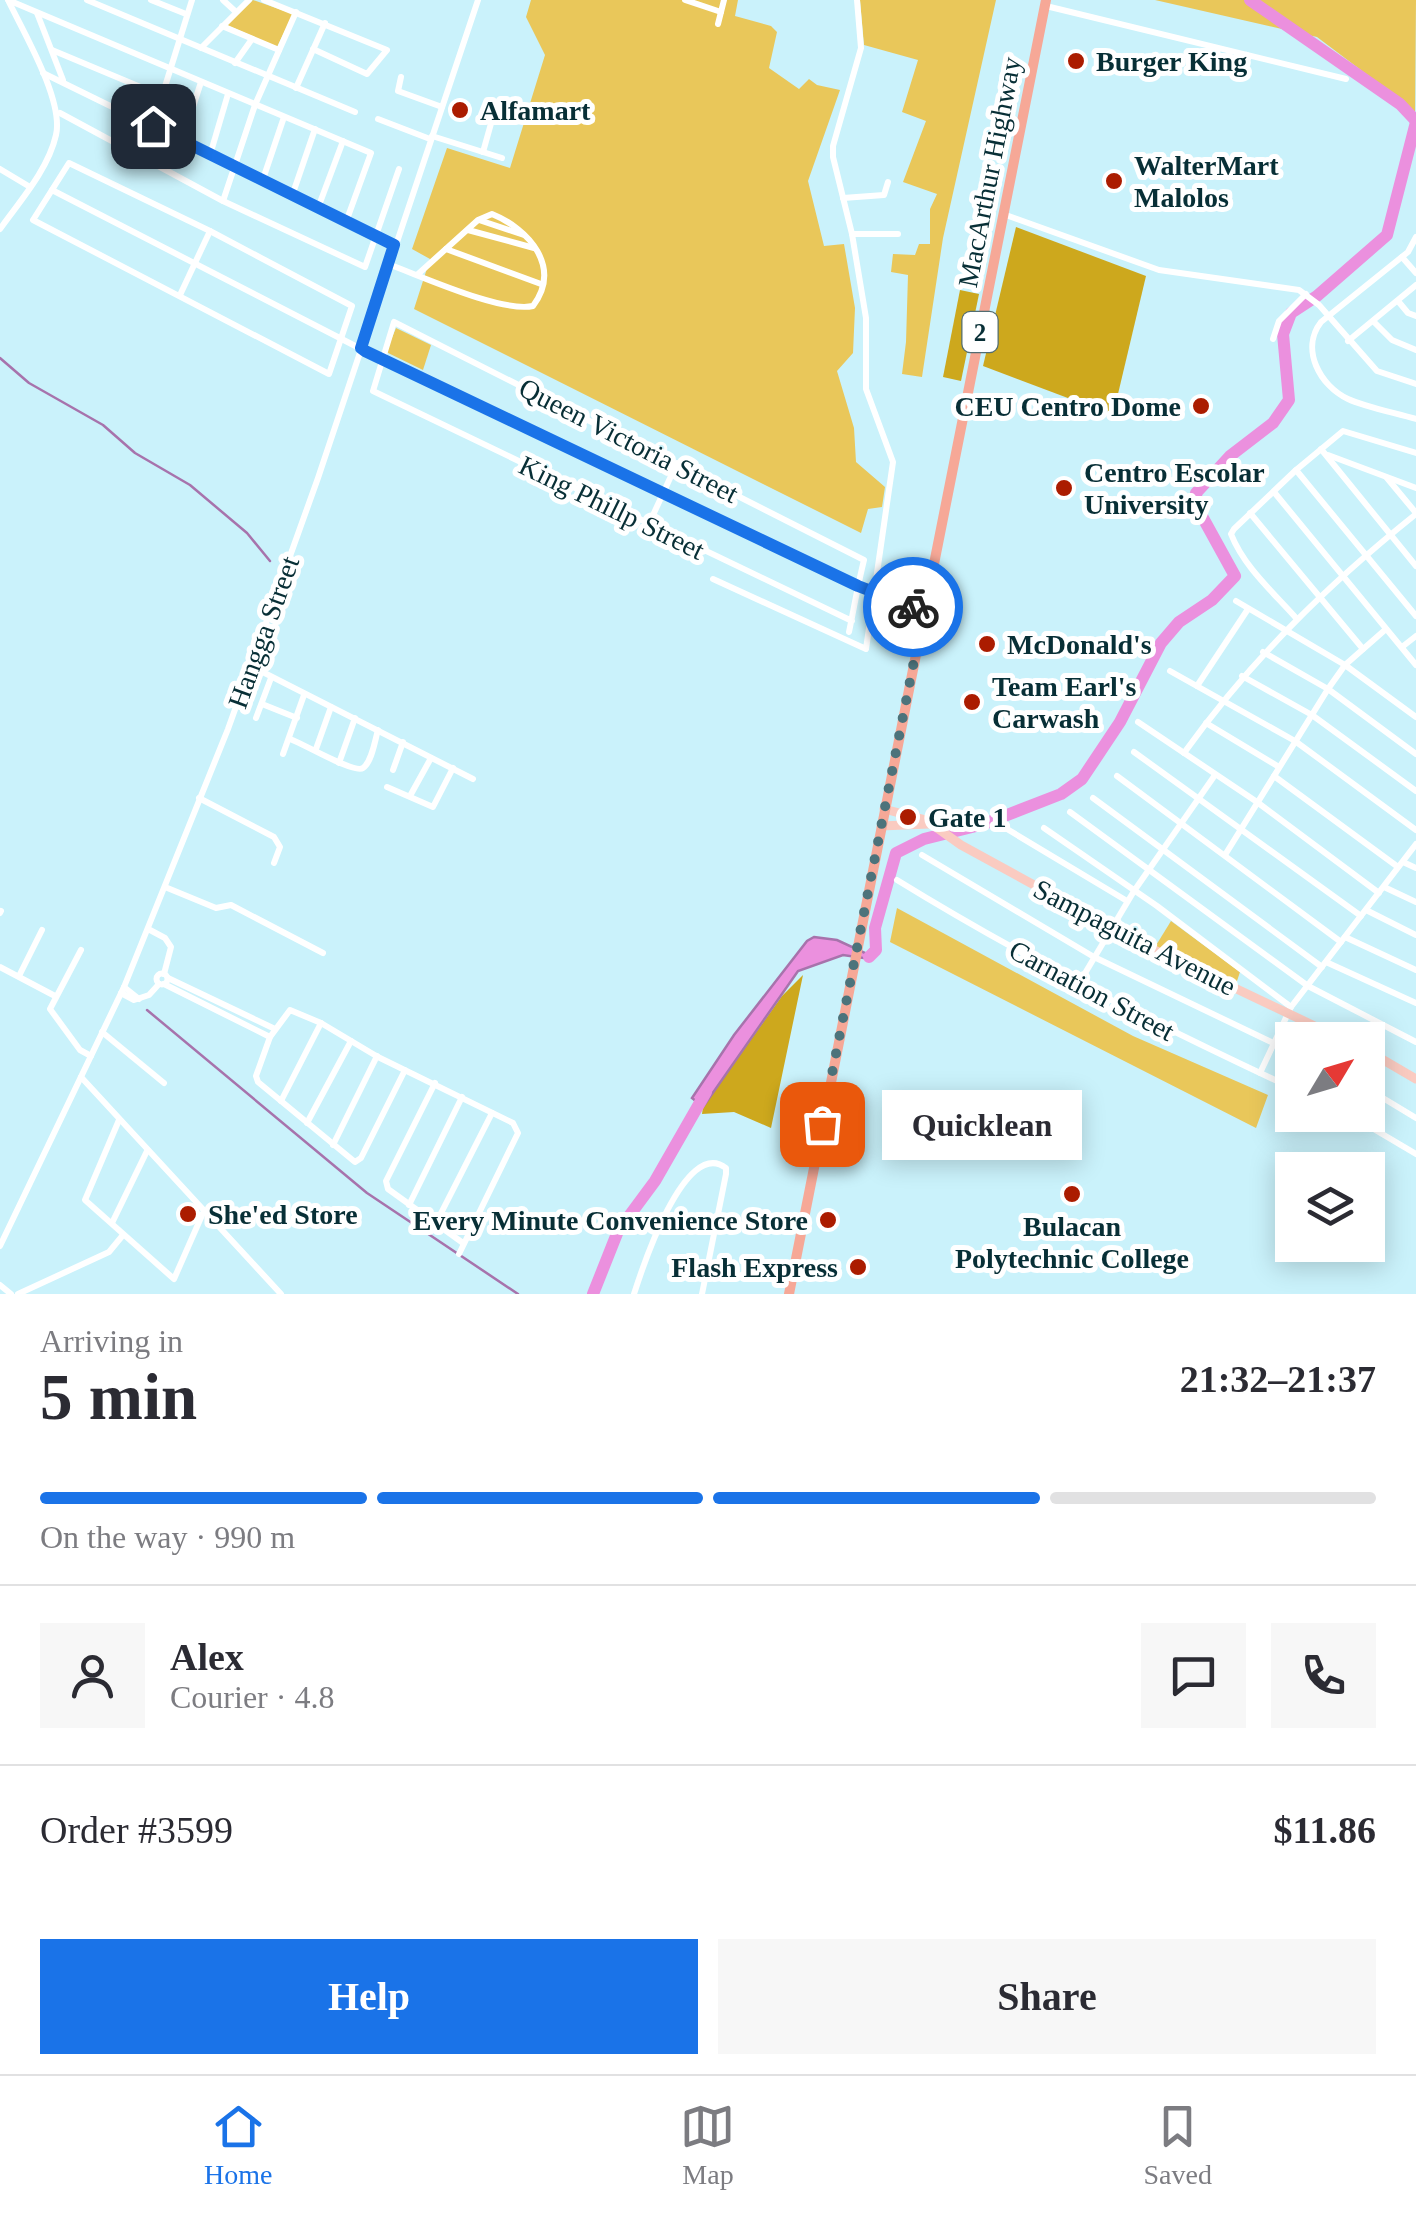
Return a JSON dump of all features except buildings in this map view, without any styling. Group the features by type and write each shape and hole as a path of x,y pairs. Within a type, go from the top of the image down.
{"highway":[{"name":"MacArthur Highway","path":"788,1294 1045,3"}],"main road":[{"name":"Sampaguita Avenue","path":"884,809 911,814 934,825 950,838 1111,928 1196,972 1311,1022"},
{"path":"881,826 934,825"},
{"path":"1385,1061 1416,1079"}],"street":[{"path":"8,0 371,153 346,222"},
{"path":"0,230 47,160 58,130 44,73 8,0"},
{"path":"87,0 354,112"},
{"path":"151,0 186,14"},
{"path":"153,126 192,0"},
{"path":"223,0 236,12"},
{"path":"201,48 249,0"},
{"path":"264,0 388,50 368,74 314,48"},
{"name":"Hangga Street","path":"0,1246 150,930 251,666 478,0"},
{"path":"684,0 721,12"},
{"path":"718,24 724,0"},
{"path":"713,579 864,650 893,462 866,389 866,318 833,146 861,48 857,0"},
{"path":"1045,3 1346,79"},
{"path":"37,12 64,81"},
{"path":"223,201 255,105 296,12"},
{"path":"296,88 325,23"},
{"path":"222,26 279,50"},
{"path":"235,63 252,39"},
{"path":"52,50 162,96"},
{"path":"44,73 394,245"},
{"path":"401,77 398,91 442,107"},
{"path":"182,141 201,82"},
{"path":"210,155 228,94"},
{"path":"483,152 492,120 499,112"},
{"path":"60,113 223,201 365,267 399,170"},
{"path":"262,182 284,117"},
{"path":"378,120 502,158"},
{"path":"292,196 315,130"},
{"path":"318,208 342,140"},
{"path":"69,163 210,231 352,306 329,374 33,220 69,163"},
{"path":"0,169 30,186"},
{"path":"843,198 884,195 888,182"},
{"path":"52,190 340,338 874,592 880,602 922,614"},
{"path":"1003,214 1158,270 1307,294 1376,371 1416,384"},
{"path":"388,264 484,299 525,308 533,306 540,297 543,266 530,237 478,220 417,274"},
{"path":"468,230 536,248"},
{"path":"180,295 210,231"},
{"path":"852,234 898,234"},
{"path":"1416,237 1402,257 1327,316 1313,332 1312,343 1319,374 1343,397 1416,420"},
{"path":"445,248 541,284"},
{"path":"1402,257 1416,273"},
{"path":"1348,342 1416,286"},
{"path":"1273,338 1279,320 1307,294"},
{"path":"1398,301 1416,316"},
{"path":"1373,321 1392,340 1416,350"},
{"name":"Queen Victoria Street","path":"382,357 394,322 864,560 858,586"},
{"name":"King Phillp Street","path":"382,357 373,391 852,621"},
{"path":"1296,618 1255,574 1232,538 1234,529 1344,431 1416,453"},
{"path":"1324,452 1416,488"},
{"path":"1324,452 1416,566"},
{"path":"648,526 677,463"},
{"path":"1296,470 1416,616"},
{"path":"1184,754 1222,700 1284,630 1416,514 1386,478"},
{"path":"1274,492 1416,664"},
{"path":"1250,513 1363,649"},
{"path":"849,632 858,586"},
{"path":"1236,601 1346,665 1416,717"},
{"path":"1197,686 1248,609"},
{"path":"1225,855 1328,689 1346,665 1386,629"},
{"path":"1402,647 1416,636"},
{"path":"1263,652 1328,689 1416,754"},
{"path":"251,666 473,779"},
{"path":"1170,671 1295,741 1416,830"},
{"path":"1242,676 1312,715 1416,791"},
{"path":"256,718 271,678"},
{"path":"283,754 304,694"},
{"path":"262,704 298,718"},
{"path":"316,749 331,707"},
{"path":"339,763 355,718"},
{"path":"1138,722 1381,890 1416,902"},
{"path":"1206,723 1279,767"},
{"path":"290,739 350,768 364,768 378,730"},
{"path":"393,770 403,742"},
{"path":"1134,752 1197,800 1364,913 1416,935"},
{"path":"410,796 431,757"},
{"path":"387,787 433,807 453,768"},
{"path":"1078,985 1128,900 1215,775"},
{"path":"1117,776 1343,940 1416,970"},
{"path":"1274,776 1400,864 1416,868"},
{"path":"198,798 274,837 280,847 274,863"},
{"path":"1093,798 1324,964 1416,1003"},
{"path":"1070,812 1308,986 1416,1042"},
{"path":"1044,828 1134,891 1289,1010"},
{"path":"1007,829 1128,900"},
{"path":"1260,1073 1289,1010 1416,844"},
{"path":"922,855 1094,957 1274,1043"},
{"name":"Carnation Street","path":"898,880 1078,985 1158,1027 1275,1080"},
{"path":"165,888 216,908 231,905 323,954"},
{"path":"19,976 42,930"},
{"path":"123,990 134,1000 139,999 164,980 171,946 166,938 150,930"},
{"path":"81,950 50,1009 80,1050 91,1056"},
{"path":"0,967 55,996"},
{"path":"164,980 275,1029"},
{"path":"164,980 270,1037"},
{"path":"406,1070 361,1158 355,1162 258,1082 256,1076 270,1037 290,1010 513,1123 518,1134 459,1254"},
{"path":"281,1101 320,1023"},
{"path":"102,1032 164,1084"},
{"path":"308,1123 350,1041"},
{"path":"333,1145 377,1056"},
{"path":"81,1077 281,1294"},
{"path":"434,1083 386,1181 388,1189 463,1243"},
{"path":"409,1205 462,1097"},
{"path":"1385,1099 1416,1118"},
{"path":"435,1225 492,1113"},
{"path":"119,1120 85,1200 174,1278 204,1213"},
{"path":"1379,1132 1416,1154"},
{"path":"112,1224 147,1151"},
{"path":"634,1294 666,1209 711,1162 723,1164 726,1174 702,1294"},
{"path":"0,1285 15,1294 108,1252 123,1235"}],"shaded area":[{"path":"253,0 293,14 277,47 227,25"},
{"path":"531,0 738,0 735,16 771,26 777,32 769,68 799,89 809,79 840,90 808,181 824,246 844,244 855,308 853,353 837,371 854,428 856,462 885,487 882,507 868,509 861,533 414,309 430,259 412,249 447,148 510,168 545,55 526,17"},
{"path":"860,0 996,0 943,238 922,377 902,374 908,275 891,272 893,254 915,255 919,244 930,244 930,209 937,194 903,182 926,121 902,112 918,60 864,45"},
{"path":"1155,0 1416,0 1415,116 1402,101 1317,37"},
{"path":"1016,227 1146,276 1113,415 983,366"},
{"path":"960,290 979,294 961,381 943,377"},
{"path":"396,328 431,345 423,370 386,352"},
{"path":"897,908 1133,1036 1268,1095 1256,1128 890,942"},
{"path":"1171,921 1240,972 1236,984 1155,947"},
{"path":"814,937 837,940 867,954 874,945 879,946 870,959 843,955 798,971 703,1107 692,1098 734,1035"},
{"path":"803,975 771,1128 734,1112 702,1114 703,1107 782,996"}],"waterway":[{"path":"1250,0 1400,104 1416,121"},
{"path":"869,957 876,950 875,928 896,853 924,839 984,824 1061,794 1082,779 1120,722 1161,643 1179,622 1212,600 1235,576 1197,507 1196,493 1230,456 1273,423 1289,400 1283,334 1291,313 1317,296 1387,235 1416,122"},
{"path":"0,358 29,383 103,425 135,453 190,485 247,533 270,561"},
{"path":"147,1010 367,1193 518,1294"},
{"path":"593,1294 618,1231 655,1181 706,1092"}],"way so far":[{"path":"822,1124 915,656 923,610 913,607"}],"place":[{"name":"Burger King","path":"1076,61"},
{"name":"Alfamart","path":"460,110"},
{"name":"WalterMart Malolos","path":"1114,181"},
{"name":"CEU Centro Dome","path":"1201,406"},
{"name":"Centro Escolar University","path":"1064,488"},
{"name":"McDonald's","path":"987,644"},
{"name":"Team Earl's Carwash","path":"972,702"},
{"name":"Gate 1","path":"908,817"},
{"name":"Quicklean","path":"822,1124"},
{"name":"Bulacan Polytechnic College","path":"1072,1194"},
{"name":"She'ed Store","path":"188,1214"},
{"name":"Every Minute Convenience Store","path":"828,1220"},
{"name":"Flash Express","path":"858,1267"}],"route":[{"path":"153,126 394,245 361,348 365,351 858,586 913,607"}]}
